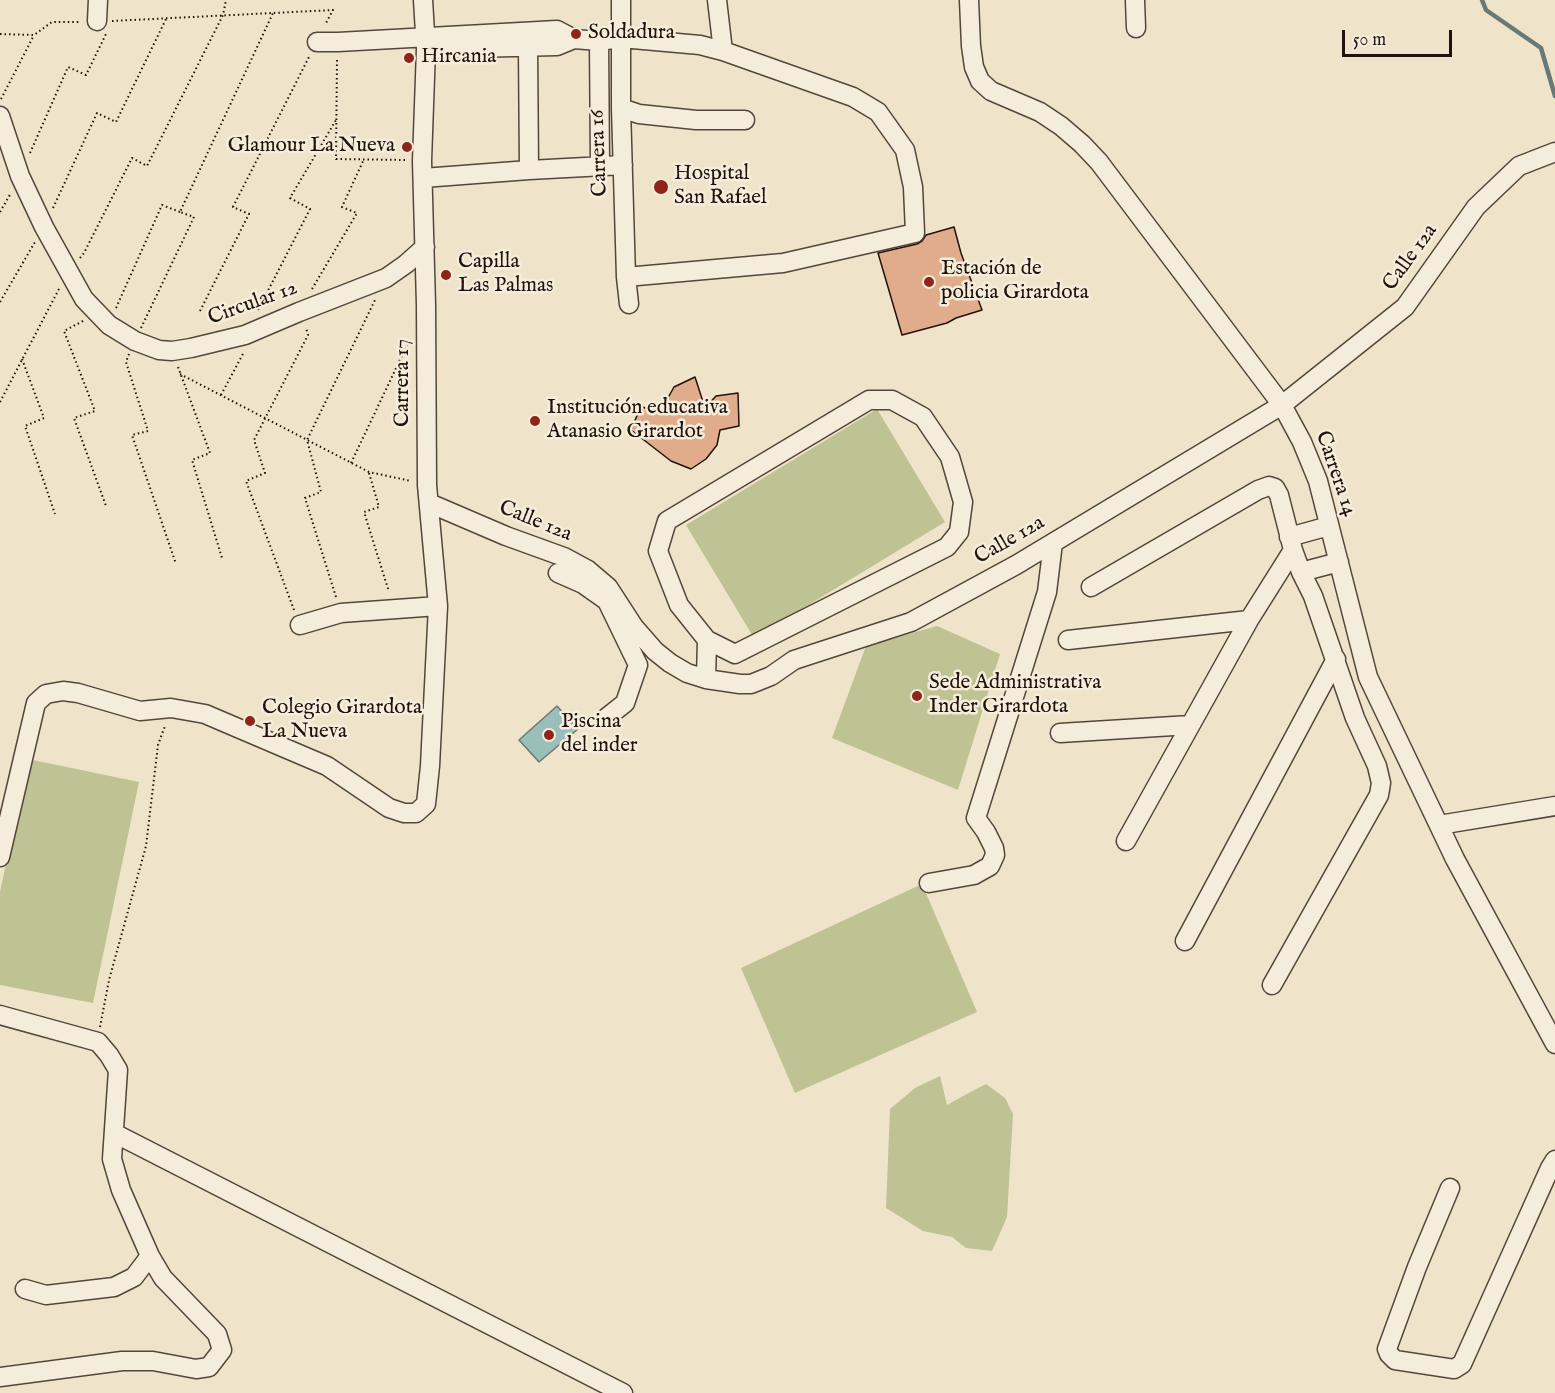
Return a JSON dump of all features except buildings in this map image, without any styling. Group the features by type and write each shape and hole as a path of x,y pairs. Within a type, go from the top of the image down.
{"street":[{"path":"98,0 103,26"},
{"name":"Carrera 17","path":"0,856 36,703 46,694 63,691 78,693 140,711 171,708 205,714 327,766 389,808 404,813 416,813 426,804 438,606 427,484 422,170 426,43 423,0"},
{"name":"Carrera 16","path":"621,0 621,108 626,277 629,304"},
{"path":"717,0 723,51"},
{"name":"Carrera 14","path":"969,0 971,46 974,67 980,81 992,91 1040,112 1061,126 1099,162 1282,405 1302,442 1318,482 1368,677 1455,859 1555,1044"},
{"path":"1135,0 1137,28"},
{"path":"426,43 557,30 574,39 599,41 621,38 700,45 853,97 878,112 905,150 913,187 915,233 783,263 626,277"},
{"path":"317,42 528,47 557,46 574,39"},
{"path":"599,41 600,166"},
{"path":"528,47 529,170"},
{"path":"621,108 639,114 696,120 745,120"},
{"name":"Circular 12","path":"0,116 20,176 44,227 84,299 104,319 135,341 159,350 172,351 191,348 245,335 386,278 425,248"},
{"name":"Calle 12a","path":"429,503 506,536 559,570 588,570 608,587 634,627 655,651 687,673 706,679 751,684 771,675 794,660 911,622 1016,565 1282,405 1405,307 1476,207 1520,166 1555,152"},
{"path":"422,170 529,170 623,165"},
{"path":"706,679 707,640 679,605 658,551 667,521 869,400 892,400 923,417 950,457 963,502 959,532 947,547 735,654 707,640"},
{"path":"1091,587 1258,490 1269,486 1275,488 1279,495 1291,544 1313,596 1355,718 1377,766 1381,783 1379,795 1272,985"},
{"path":"1126,841 1291,544 1329,526"},
{"path":"929,883 974,875 990,866 995,855 986,832 976,818 1047,592 1053,543"},
{"path":"1301,572 1339,562"},
{"path":"559,570 607,601 638,665 625,703 606,718"},
{"path":"300,625 341,613 438,606"},
{"path":"1068,640 1249,620"},
{"path":"1185,941 1336,659"},
{"path":"1060,733 1190,725"},
{"path":"1439,825 1555,806"},
{"path":"0,1015 98,1042 109,1055 118,1070 112,1159 122,1190 150,1256 163,1278 217,1334 222,1350 209,1367 196,1369 153,1361 122,1360 0,1377"},
{"path":"114,1133 623,1393"},
{"path":"1450,1188 1417,1267 1387,1349 1395,1360 1454,1368 1462,1364 1555,1160"},
{"path":"25,1289 46,1295 114,1287 134,1277 150,1256"}],"path":[{"path":"0,402 68,271 84,253 132,158 147,166 223,15 226,0"},
{"path":"0,102 34,35 51,22 103,26 166,18 333,10 233,207 249,214 200,311"},
{"path":"180,212 273,13"},
{"path":"0,302 44,227 97,113 116,122 166,18"},
{"path":"0,212 20,176 68,67 86,75 103,26"},
{"path":"0,34 34,35"},
{"path":"338,42 336,159 364,159 422,170"},
{"path":"258,311 310,209 290,198 336,120"},
{"path":"300,625 246,481 265,473 254,440 308,335 298,312 357,213 342,207 364,159"},
{"path":"106,506 74,418 95,411 64,331 104,319 162,205 194,217 126,362 148,431 132,435 176,564"},
{"path":"341,613 305,498 321,492 307,440 386,278"},
{"path":"221,395 244,354 245,335"},
{"path":"351,463 411,337"},
{"path":"172,351 210,453 192,460 222,558"},
{"path":"22,359 44,418 25,426 55,514"},
{"path":"180,374 369,472 427,484"},
{"path":"369,472 379,507 364,512 394,609"},
{"path":"98,1042 109,980 146,846 158,745 171,708"}],"green space":[{"path":"877,409 945,522 754,638 686,525"},
{"name":"Sede Administrativa Inder Girardota","path":"937,626 1000,654 958,790 832,738 866,646"},
{"path":"28,759 139,782 93,1003 0,985 0,892"},
{"path":"922,884 977,1012 795,1093 741,968"},
{"path":"940,1076 947,1105 986,1084 1005,1098 1013,1114 1007,1217 992,1251 966,1248 952,1237 923,1231 886,1208 890,1109 915,1088"}],"water":[{"name":"Piscina del inder","path":"557,706 578,729 539,762 519,740"}],"waterway":[{"path":"1482,0 1486,10 1541,48 1555,96"}],"place":[{"name":"Soldadura","path":"576,34"},
{"name":"Hircania","path":"409,58"},
{"name":"Glamour La Nueva","path":"407,147"},
{"name":"Hospital San Rafael","path":"661,187"},
{"name":"Capilla Las Palmas","path":"446,275"},
{"name":"Estación de policia Girardota","path":"929,282"},
{"name":"Institución educativa Atanasio Girardot","path":"535,421"},
{"name":"Sede Administrativa Inder Girardota","path":"917,696"},
{"name":"Colegio Girardota La Nueva","path":"250,721"},
{"name":"Piscina del inder","path":"549,735"}]}
